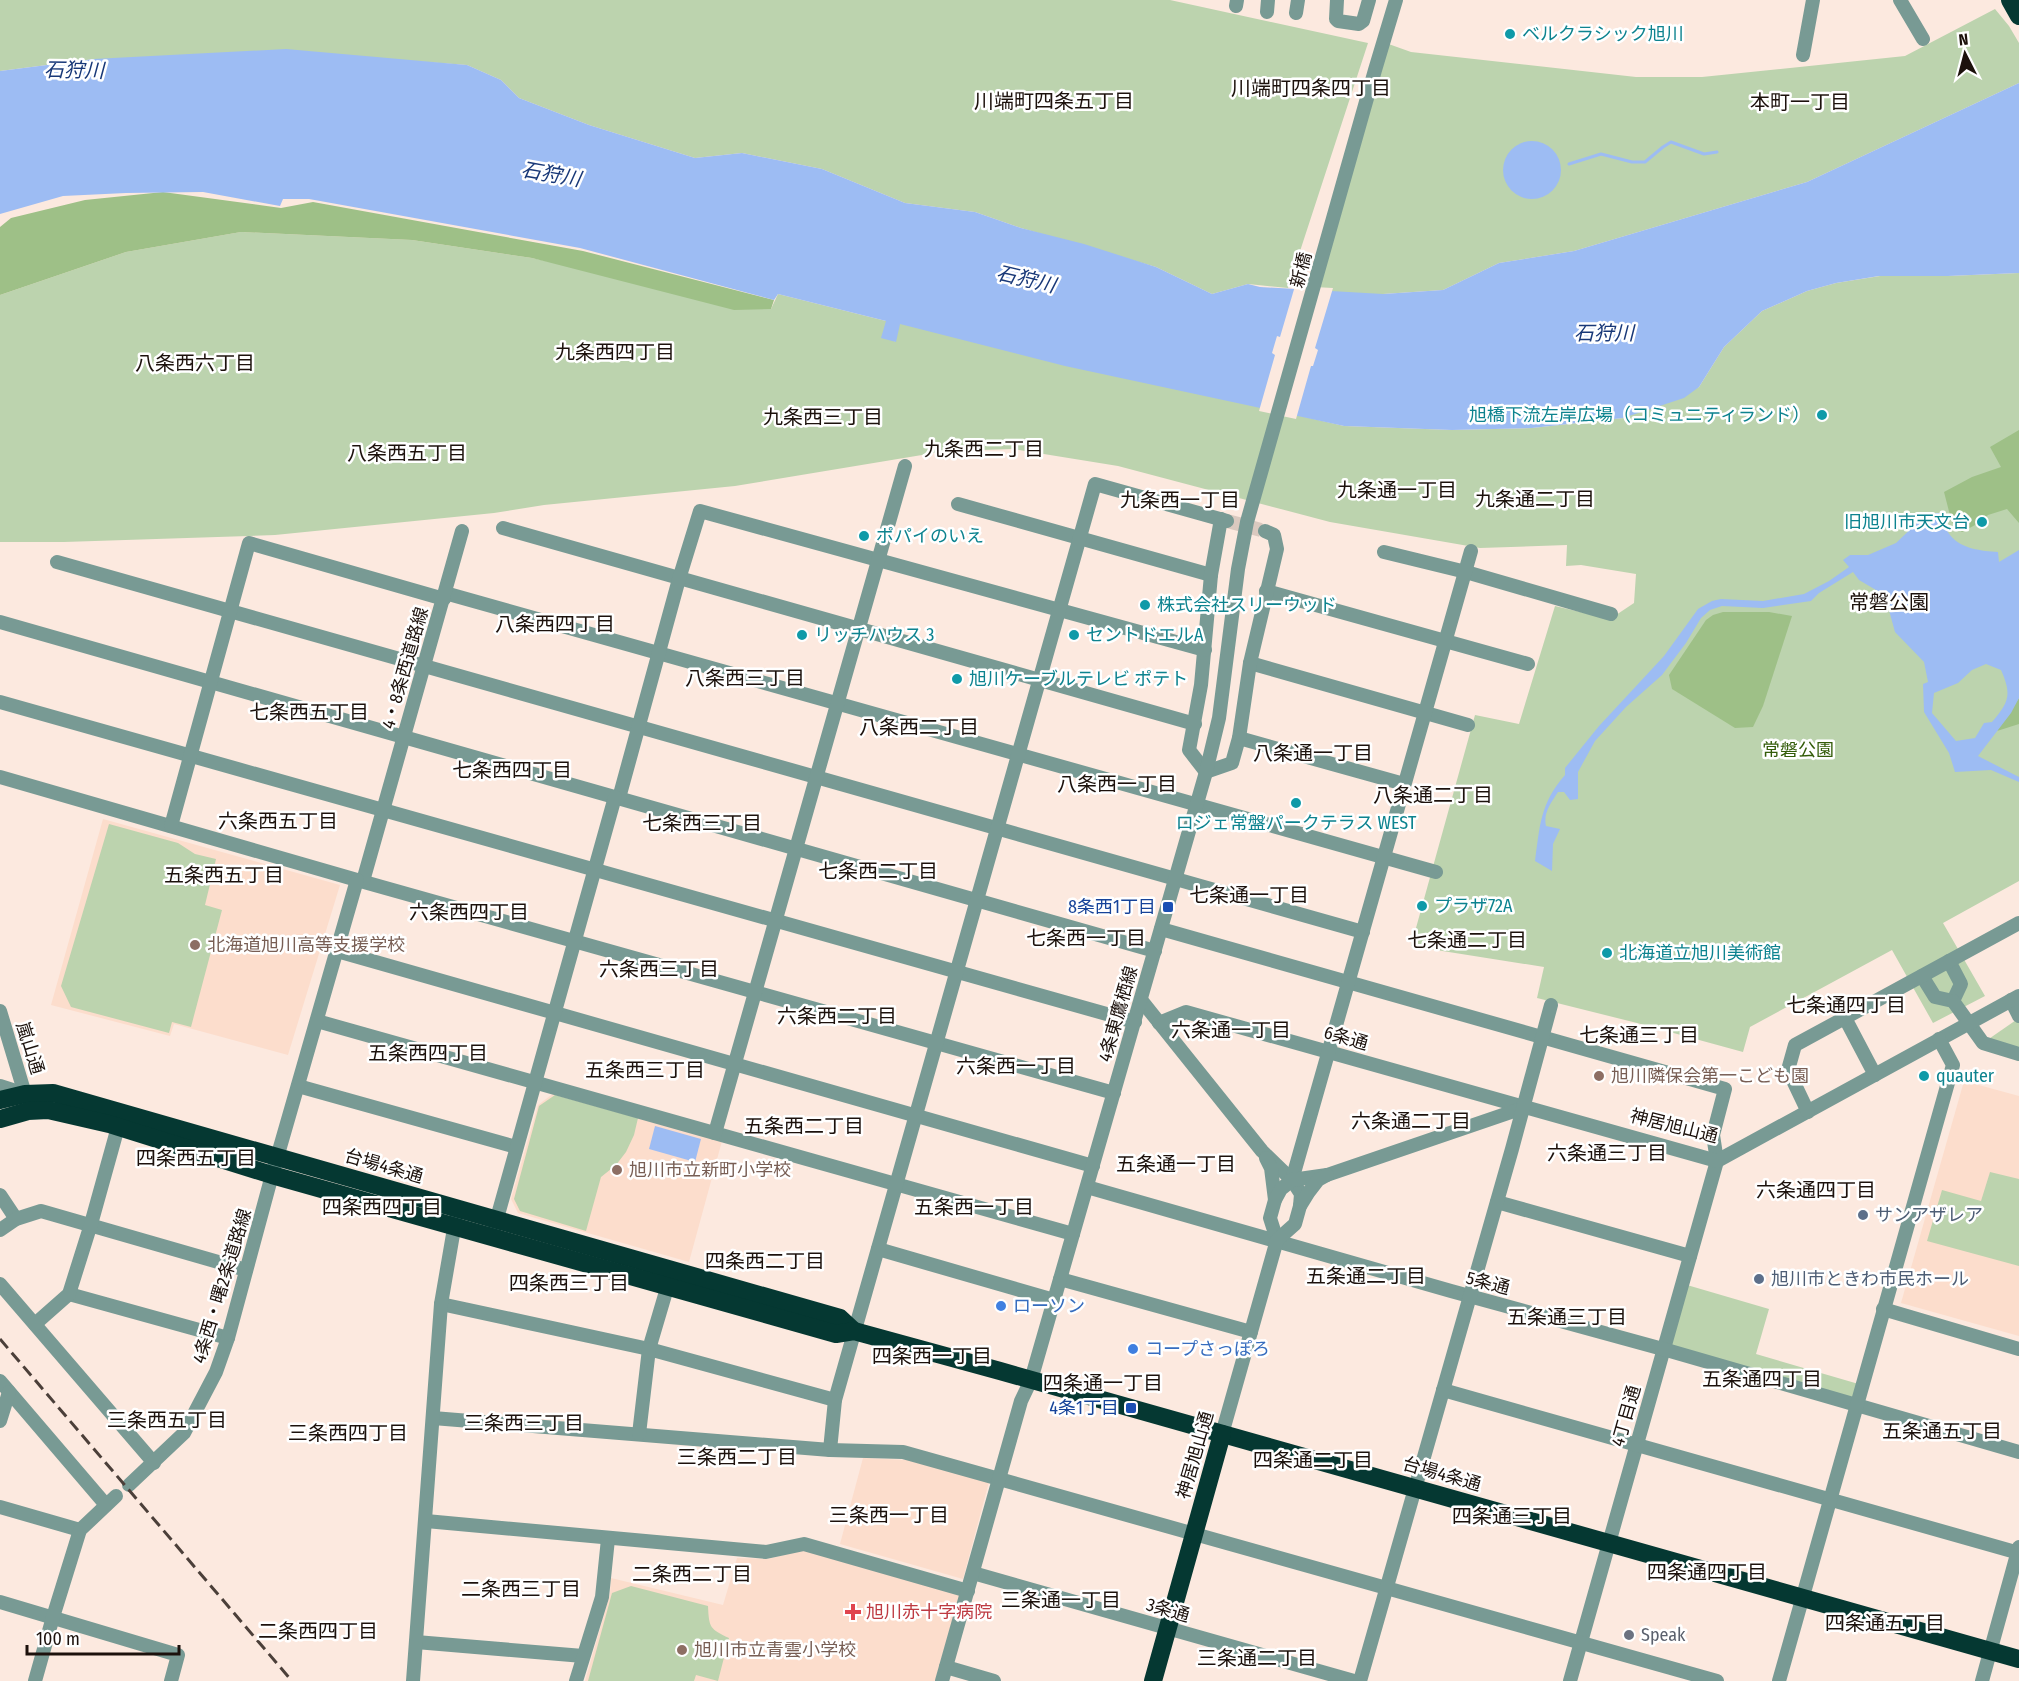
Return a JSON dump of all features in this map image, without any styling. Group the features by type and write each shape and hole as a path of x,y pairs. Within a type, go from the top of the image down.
{"highway":[{"path":"2010,0 2019,16"},
{"name":"台場4条通","path":"0,1100 25,1094 53,1092 275,1166"},
{"path":"0,1118 25,1094 114,1125"},
{"name":"台場4条通","path":"0,1118 28,1111 48,1110 275,1166 670,1278 836,1334 854,1331 2019,1659"},
{"name":"神居旭山通","path":"1153,1681 1222,1434"}],"street":[{"path":"1337,0 1336,19 1359,24 1363,21 1369,0"},
{"name":"新橋","path":"1260,479 1396,0"},
{"path":"1803,55 1813,0"},
{"path":"1900,0 1923,39"},
{"path":"715,1133 905,466"},
{"name":"4条東鷹栖線","path":"944,1674 1021,1401 1031,1380 1206,772 1219,718 1238,569 1247,522 1260,479"},
{"path":"830,1450 835,1400 1095,484 1224,520 1210,575 1205,650 1195,724 1189,750 1206,772 1232,763 1239,738 1250,663 1277,549 1269,533"},
{"path":"958,504 1210,575"},
{"path":"494,1228 554,1012 700,511 1205,650"},
{"path":"503,528 1195,724"},
{"path":"171,826 249,543 444,596 462,531"},
{"path":"1275,1200 1281,1189 1292,1180 1471,551"},
{"path":"1384,552 1466,572 1611,614"},
{"path":"57,562 1363,933"},
{"path":"1266,591 1528,664"},
{"name":"4・8条西道路線","path":"275,1166 337,951 383,810 444,596 660,654 1436,872"},
{"path":"0,622 1155,951"},
{"path":"1250,663 1468,725"},
{"path":"0,702 1135,1022"},
{"path":"1239,738 1404,784"},
{"path":"0,777 1114,1093"},
{"path":"1808,1112 1788,1070 1795,1046 2019,923"},
{"path":"1161,929 1725,1089 1713,1135 1717,1161"},
{"path":"337,951 1093,1166"},
{"path":"1949,961 1961,984 1953,1001"},
{"path":"1922,976 1935,998 1953,1001 1983,1043 2019,1054"},
{"path":"2015,998 2019,1016"},
{"name":"神居旭山通","path":"1222,1434 1277,1240 1295,1224 1300,1206 1318,1180 1327,1175 1523,1108 1717,1161 2015,998"},
{"path":"1141,1000 1262,1151 1292,1180 1301,1194 1300,1206"},
{"path":"1360,1681 1551,1005"},
{"name":"6条通","path":"1159,1023 1186,1012 1523,1108"},
{"name":"嵐山通","path":"1,1017 25,1094"},
{"path":"1845,1018 1875,1075"},
{"path":"317,1020 1073,1234"},
{"path":"1779,1681 1953,1065 1940,1039"},
{"path":"0,1086 25,1094"},
{"path":"298,1086 516,1147"},
{"path":"34,1324 69,1294 91,1224 114,1125"},
{"name":"神居旭山通","path":"1262,1151 1271,1167 1275,1200 1270,1218 1277,1240"},
{"name":"4丁目通","path":"1570,1681 1717,1161"},
{"name":"4条西・曙2条道路線","path":"129,1485 184,1433 216,1372 228,1338 275,1166"},
{"name":"神居旭山通","path":"1292,1180 1327,1175"},
{"name":"5条通","path":"1087,1187 2019,1452"},
{"path":"0,1195 16,1219"},
{"path":"1497,1202 1690,1256"},
{"path":"0,1230 16,1219 41,1211 246,1270"},
{"path":"413,1681 441,1304 456,1218"},
{"path":"878,1249 1054,1300"},
{"path":"639,1434 649,1348 670,1278"},
{"path":"1060,1279 1251,1332"},
{"path":"0,1284 154,1462"},
{"path":"69,1294 228,1338"},
{"path":"441,1304 649,1348 835,1400"},
{"path":"1883,1309 2019,1349"},
{"path":"0,1421 4,1387"},
{"path":"4,1387 111,1501 80,1530 52,1617 35,1681"},
{"path":"1443,1390 2018,1551 1982,1681"},
{"path":"433,1418 830,1450 903,1452 1717,1681"},
{"path":"0,1507 80,1530"},
{"path":"426,1521 766,1552 804,1544 968,1591"},
{"path":"576,1681 602,1597 608,1539"},
{"name":"3条通","path":"973,1573 1354,1681"},
{"path":"0,1602 178,1655 171,1681"},
{"path":"416,1642 583,1656"},
{"path":"944,1674 994,1681"}],"shaded area":[{"name":"北海道旭川高等支援学校","path":"103,819 340,885 288,1055 174,1024 170,1036 51,1005"},
{"path":"1964,1081 2019,1096 2019,1336 1901,1303"},
{"name":"旭川市立新町小学校","path":"554,1093 722,1141 689,1262 518,1213 511,1199 538,1105"},
{"name":"旭川赤十字病院","path":"863,1458 907,1460 989,1482 963,1579 840,1544"},
{"name":"旭川赤十字病院","path":"803,1550 960,1594 935,1681 585,1681 610,1594 611,1578 723,1605 737,1558 768,1559"}],"green space":[{"path":"0,0 1170,0 1368,43 1288,288 1248,284 1212,294 1156,267 1021,228 975,212 905,203 822,169 742,153 695,158 589,125 519,98 501,80 467,65 384,59 94,59 0,71"},
{"path":"1995,9 2019,43 2019,83 1807,182 1574,251 1499,263 1443,290 1383,294 1313,294 1383,42 1411,52 1636,77 1702,77 1905,56"},
{"path":"163,192 281,208 313,202 583,251 774,300 771,309 734,310 532,258 412,240 241,232 126,252 0,295 0,227 11,218 85,200"},
{"path":"241,232 412,240 532,258 771,309 778,294 886,321 895,342 899,323 1344,426 1452,430 1532,428 1623,418 1699,387 1724,347 1762,311 1807,291 1836,283 1880,276 2019,273 2019,881 1943,923 1985,996 1933,1023 1892,950 1750,1027 1743,1052 1537,998 1544,967 1411,946 1475,715 1519,724 1555,606 1610,619 1634,603 1636,574 1581,565 1566,566 1567,545 1480,548 1330,522 1118,466 1013,449 946,451 735,486 275,535 0,542 0,295 126,252"},
{"path":"2019,430 2019,523 2007,509 1988,515 1962,532 1952,523 1944,492 1972,477 2001,467 1990,447"},
{"path":"1723,612 1769,612 1792,616 1763,706 1753,727 1735,728 1672,689 1669,675 1706,620"},
{"path":"2019,698 2019,724 1997,731"},
{"path":"109,824 178,843 195,854 216,859 205,905 222,910 191,1027 172,1022 169,1033 71,1007 61,986"},
{"path":"2019,1018 2019,1054 1983,1043"},
{"path":"555,1095 638,1118 634,1135 626,1152 616,1165 601,1177 586,1231 520,1211 514,1199 539,1106"},
{"path":"1990,1172 2019,1179 2019,1266 1927,1241 1942,1190 1981,1201"},
{"path":"1687,1285 1769,1309 1756,1354 1862,1385 1856,1406 1670,1351"},
{"name":"旭川市立青雲小学校","path":"631,1586 708,1606 712,1627 729,1638 718,1681 696,1675 694,1681 588,1681 612,1593"}],"water":[{"name":"石狩川","path":"286,49 467,65 501,80 519,98 589,125 695,158 742,153 822,169 905,203 975,212 1021,228 1084,244 1156,267 1212,294 1248,284 1260,287 1383,294 1443,290 1499,263 1574,251 1807,182 2019,83 2019,273 1879,276 1836,283 1807,291 1762,311 1724,347 1699,387 1684,398 1623,418 1532,428 1452,430 1344,426 1065,366 900,324 896,342 881,338 886,321 778,294 774,300 580,248 309,199 283,199 280,206 203,192 63,196 0,214 0,71 94,59"},
{"path":"1526,141 1538,141 1553,149 1561,164 1561,176 1553,191 1538,199 1526,199 1511,191 1503,176 1503,164 1511,149"},
{"path":"1933,513 1940,513 1947,530 1955,540 1972,548 1998,552 1999,562 2019,550 2019,698 2011,713 1978,756 2019,777 2019,782 1991,770 1955,772 1949,753 1924,712 1923,684 1928,682 1924,662 1895,632 1887,603 1876,590 1859,580 1853,572 1819,593 1811,601 1763,608 1722,606 1710,610 1701,618 1662,675 1626,707 1595,741 1578,772 1578,799 1570,800 1564,792 1558,792 1548,808 1546,817 1546,826 1560,829 1553,844 1552,871 1535,861 1542,815 1550,796 1565,775 1565,768 1599,726 1664,656 1698,609 1721,599 1763,601 1804,594 1849,567 1843,560 1850,555 1868,555 1896,543 1918,522","holes":["1986,664 2001,670 2007,686 2007,698 2002,709 1992,722 1984,723 1975,738 1956,741 1932,713 1934,693 1958,683 1972,670"]},
{"path":"655,1126 701,1139 695,1162 649,1149"}],"pier":[{"path":"1295,286 1333,288 1315,348 1318,350 1313,366 1311,366 1296,419 1259,411 1275,355 1272,353 1277,336 1280,337"}],"waterway":[{"path":"1569,164 1601,154 1632,162 1645,162 1671,142 1704,154 1717,152"}],"tunnel":[{"path":"1227,521 1265,531"}],"railway":[{"path":"0,1339 292,1681"}],"place":[{"name":"ベルクラシック旭川","path":"1510,34"},
{"name":"旭橋下流左岸広場（コミュニティランド）","path":"1822,415"},
{"name":"旧旭川市天文台","path":"1982,522"},
{"name":"ポパイのいえ","path":"864,536"},
{"name":"株式会社スリーウッド","path":"1145,605"},
{"name":"リッチハウス 3","path":"802,635"},
{"name":"セントドエルA","path":"1074,635"},
{"name":"旭川ケーブルテレビ ポテト","path":"957,679"},
{"name":"ロジェ常盤パークテラス WEST","path":"1296,803"},
{"name":"プラザ72A","path":"1422,906"},
{"name":"8条西1丁目","path":"1168,907"},
{"name":"北海道旭川高等支援学校","path":"195,945"},
{"name":"北海道立旭川美術館","path":"1607,953"},
{"name":"旭川隣保会第一こども園","path":"1599,1076"},
{"name":"quauter","path":"1924,1076"},
{"name":"旭川市立新町小学校","path":"617,1170"},
{"name":"サンアザレア","path":"1863,1215"},
{"name":"旭川市ときわ市民ホール","path":"1759,1279"},
{"name":"ローソン","path":"1001,1306"},
{"name":"コープさっぽろ","path":"1133,1349"},
{"name":"4条1丁目","path":"1131,1408"},
{"name":"旭川赤十字病院","path":"853,1612"},
{"name":"Speak","path":"1629,1635"},
{"name":"旭川市立青雲小学校","path":"682,1650"}],"district":[{"name":"川端町四条四丁目","path":"1311,88"},
{"name":"川端町四条五丁目","path":"1054,101"},
{"name":"本町一丁目","path":"1800,102"},
{"name":"九条西四丁目","path":"615,352"},
{"name":"八条西六丁目","path":"195,363"},
{"name":"九条西三丁目","path":"823,417"},
{"name":"九条西二丁目","path":"984,449"},
{"name":"八条西五丁目","path":"407,453"},
{"name":"九条通一丁目","path":"1397,490"},
{"name":"九条通二丁目","path":"1535,499"},
{"name":"九条西一丁目","path":"1180,500"},
{"name":"常磐公園","path":"1889,602"},
{"name":"八条西四丁目","path":"555,624"},
{"name":"八条西三丁目","path":"745,678"},
{"name":"七条西五丁目","path":"309,712"},
{"name":"八条西二丁目","path":"919,727"},
{"name":"八条通一丁目","path":"1313,753"},
{"name":"七条西四丁目","path":"512,770"},
{"name":"八条西一丁目","path":"1117,784"},
{"name":"八条通二丁目","path":"1433,795"},
{"name":"六条西五丁目","path":"278,821"},
{"name":"七条西三丁目","path":"702,823"},
{"name":"七条西二丁目","path":"878,871"},
{"name":"五条西五丁目","path":"224,875"},
{"name":"七条通一丁目","path":"1249,895"},
{"name":"六条西四丁目","path":"469,912"},
{"name":"七条西一丁目","path":"1086,938"},
{"name":"七条通二丁目","path":"1467,940"},
{"name":"六条西三丁目","path":"659,969"},
{"name":"七条通四丁目","path":"1846,1005"},
{"name":"六条西二丁目","path":"837,1016"},
{"name":"六条通一丁目","path":"1231,1030"},
{"name":"七条通三丁目","path":"1639,1035"},
{"name":"五条西四丁目","path":"428,1053"},
{"name":"六条西一丁目","path":"1016,1066"},
{"name":"五条西三丁目","path":"645,1070"},
{"name":"六条通二丁目","path":"1411,1121"},
{"name":"五条西二丁目","path":"804,1126"},
{"name":"六条通三丁目","path":"1607,1153"},
{"name":"四条西五丁目","path":"196,1158"},
{"name":"五条通一丁目","path":"1176,1164"},
{"name":"六条通四丁目","path":"1816,1190"},
{"name":"四条西四丁目","path":"382,1207"},
{"name":"五条西一丁目","path":"974,1207"},
{"name":"四条西二丁目","path":"765,1261"},
{"name":"五条通二丁目","path":"1366,1276"},
{"name":"四条西三丁目","path":"569,1283"},
{"name":"五条通三丁目","path":"1567,1317"},
{"name":"四条西一丁目","path":"932,1356"},
{"name":"五条通四丁目","path":"1762,1379"},
{"name":"四条通一丁目","path":"1103,1383"},
{"name":"三条西五丁目","path":"167,1420"},
{"name":"三条西三丁目","path":"524,1423"},
{"name":"五条通五丁目","path":"1942,1431"},
{"name":"三条西四丁目","path":"348,1433"},
{"name":"三条西二丁目","path":"737,1457"},
{"name":"四条通二丁目","path":"1313,1460"},
{"name":"三条西一丁目","path":"889,1515"},
{"name":"四条通三丁目","path":"1512,1516"},
{"name":"四条通四丁目","path":"1707,1572"},
{"name":"二条西二丁目","path":"692,1574"},
{"name":"二条西三丁目","path":"521,1589"},
{"name":"三条通一丁目","path":"1061,1600"},
{"name":"四条通五丁目","path":"1885,1623"},
{"name":"二条西四丁目","path":"318,1631"},
{"name":"三条通二丁目","path":"1257,1658"}]}
